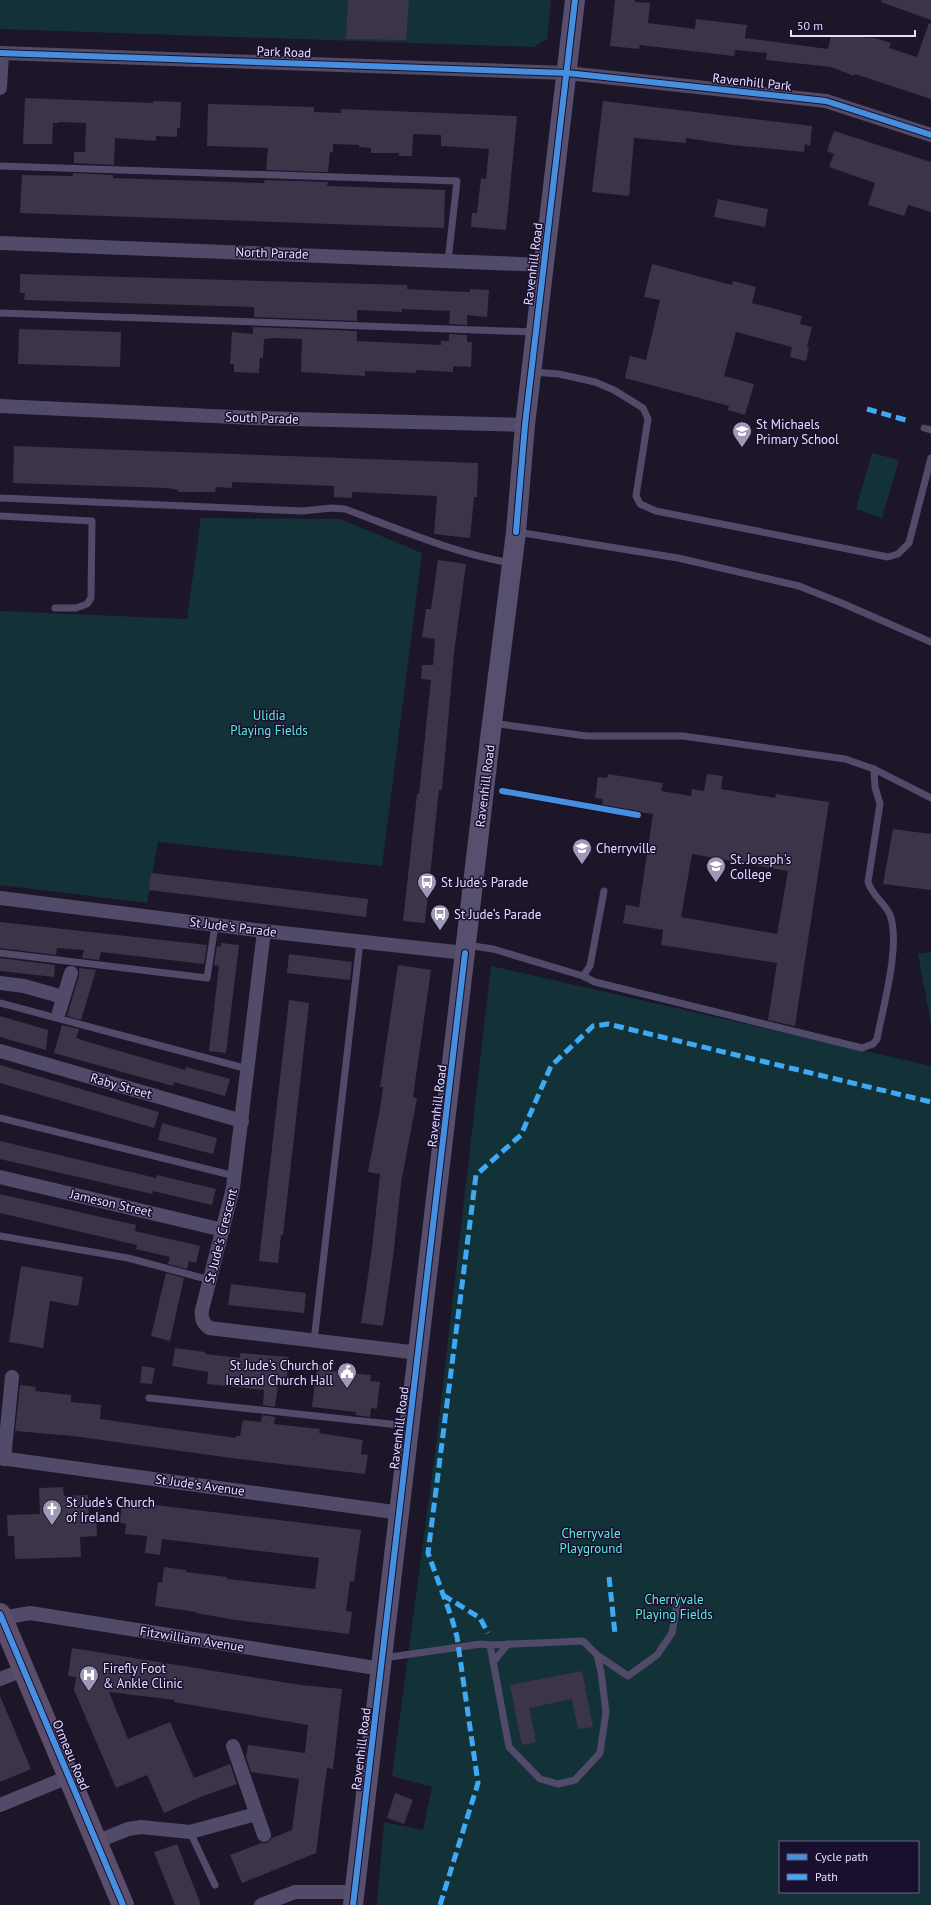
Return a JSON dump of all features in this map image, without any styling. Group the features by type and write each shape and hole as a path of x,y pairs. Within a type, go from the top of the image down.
{"main road":[{"name":"Ravenhill Road","path":"354,1898 401,1513 492,723 516,532 524,426 575,0"},
{"name":"Ormeau Road","path":"1,1616 123,1905"}],"street":[{"name":"Park Road","path":"1,53 567,73"},
{"path":"0,88 1,53"},
{"name":"Ravenhill Park","path":"567,73 826,101 931,135"},
{"name":"North Parade","path":"0,243 544,265"},
{"name":"South Parade","path":"0,406 262,418 524,426"},
{"name":"St Jude's Parade","path":"0,898 360,942 466,949"},
{"name":"St Jude's Crescent","path":"264,931 235,1176 201,1318 204,1324 209,1328 419,1353"},
{"path":"59,1012 71,973"},
{"path":"0,983 24,986 63,997"},
{"name":"Raby Street","path":"0,1051 242,1120"},
{"name":"Jameson Street","path":"0,1177 223,1230"},
{"path":"2,1458 12,1377"},
{"name":"St Jude's Avenue","path":"2,1458 401,1513"},
{"name":"Fitzwilliam Avenue","path":"1,1616 30,1613 383,1664"},
{"path":"0,1679 23,1670"},
{"path":"233,1746 264,1835"},
{"path":"0,1805 68,1777"},
{"path":"96,1842 128,1829 141,1827 190,1832 256,1814"},
{"path":"261,1905 295,1892 354,1898"}],"lane":[{"path":"0,166 457,181 448,261"},
{"path":"0,313 536,332"},
{"path":"531,372 559,374 595,382 614,390 643,408 648,419 636,496 640,504 656,511 888,557 898,554 908,543 931,458"},
{"path":"0,498 303,511 332,508 344,509 416,537 495,560 512,563"},
{"path":"0,516 92,521 91,598 88,604 76,608 55,608"},
{"path":"516,532 678,558 799,586 931,642"},
{"path":"492,723 587,736 683,736 845,759 874,769 931,798"},
{"path":"466,949 493,949 583,976 595,982 862,1048 873,1044 877,1039 894,947 894,929 889,913 871,892 868,882 880,804 875,787 874,769"},
{"path":"583,976 590,966 604,891"},
{"path":"0,953 207,978 215,925"},
{"path":"314,1340 360,942"},
{"path":"0,1003 248,1069"},
{"path":"0,1118 235,1176"},
{"path":"0,1236 128,1258 210,1280"},
{"path":"150,1398 410,1426"},
{"path":"383,1664 481,1644 490,1645 583,1641 597,1655 628,1676 657,1655 672,1633 678,1598"},
{"path":"493,1662 508,1644"},
{"path":"490,1645 509,1747 540,1779 558,1784 575,1780 600,1753 606,1712 601,1672 597,1655"},
{"path":"190,1832 215,1885"}],"green space":[{"path":"0,0 551,0 547,39 534,47 0,29"},
{"path":"872,453 899,460 882,518 856,509"},
{"name":"Ulidia Playing Fields","path":"201,518 340,519 422,553 382,866 158,842 147,903 0,885 0,611 187,619"},
{"path":"931,952 931,1024 918,954"},
{"name":"Cherryvale Playing Fields","path":"491,966 931,1066 931,1905 377,1905 384,1822 423,1830 432,1787 392,1776 436,1445"}],"building":[{"path":"348,0 409,0 406,40 346,39"},
{"path":"615,0 635,0 635,2 650,3 648,23 695,29 696,19 747,25 745,38 828,49 831,35 875,38 891,43 889,48 917,57 929,23 931,24 931,99 855,74 854,76 831,67 766,60 767,53 735,50 734,56 640,45 639,49 610,46"},
{"path":"882,0 931,0 931,20 881,2"},
{"path":"25,98 153,103 153,101 181,102 180,128 177,128 177,137 156,136 156,141 115,138 114,165 74,163 74,152 85,152 86,123 53,123 52,144 23,144"},
{"path":"603,101 812,126 810,146 805,144 804,152 732,145 686,138 686,143 634,138 629,196 592,192"},
{"path":"208,104 314,107 314,112 341,113 341,109 517,116 506,230 471,227 472,213 477,213 481,178 486,179 489,149 441,146 441,135 413,134 412,156 399,156 399,153 371,153 371,148 359,147 359,145 333,144 333,152 330,152 328,172 266,170 268,148 207,146"},
{"path":"834,131 931,162 931,212 908,205 904,216 868,205 875,183 829,167 834,154 827,151"},
{"path":"73,173 113,175 113,178 264,183 265,180 328,182 327,186 445,190 444,228 20,213 22,175 73,176"},
{"path":"718,199 768,209 765,227 714,217"},
{"path":"652,264 732,285 733,281 756,287 752,303 802,316 800,324 812,327 807,347 809,348 806,361 790,357 792,347 736,332 724,376 754,384 745,415 728,410 729,406 625,378 630,356 646,360 660,300 644,297"},
{"path":"20,274 407,285 407,289 470,292 470,289 489,290 487,317 467,315 467,325 449,324 450,311 402,309 402,312 357,310 357,321 254,317 254,307 24,300 25,293 20,293"},
{"path":"253,327 357,331 357,341 441,345 441,341 449,341 449,334 467,335 467,342 472,342 471,367 453,366 453,372 416,370 416,373 365,371 365,376 301,372 302,339 273,338 264,339 263,358 260,358 259,373 234,372 234,364 230,364 232,332 253,334"},
{"path":"19,329 121,332 120,367 18,364"},
{"path":"14,446 478,463 477,497 474,497 470,538 434,534 437,496 352,492 352,498 334,497 334,486 232,482 232,488 216,487 215,492 178,492 178,490 168,488 13,483"},
{"path":"438,560 466,564 454,653 442,790 439,790 425,923 403,921 417,794 419,794 431,680 421,679 422,665 433,665 435,639 422,637 426,609 431,609"},
{"path":"608,774 663,783 661,791 691,796 692,789 704,791 707,774 723,776 721,789 775,798 776,794 829,802 795,1026 768,1020 777,963 661,945 663,930 623,923 626,905 639,907 653,814 602,807 603,799 595,798 598,777 607,778","holes":["692,854 788,871 777,934 681,917"]},
{"path":"893,829 931,834 931,890 883,884"},
{"path":"151,873 368,899 366,917 149,890"},
{"path":"0,922 207,945 204,964 101,952 99,960 82,958 84,950 57,948 56,955 0,948"},
{"path":"221,943 239,945 226,1053 209,1051 219,966 214,965 217,946 221,947"},
{"path":"289,954 352,962 350,980 287,973"},
{"path":"0,958 55,965 54,977 0,971"},
{"path":"398,965 431,970 413,1097 417,1098 401,1183 393,1258 383,1326 361,1323 372,1249 380,1174 368,1172 381,1103 383,1087 380,1087"},
{"path":"79,968 96,970 81,1020 67,1016 79,976"},
{"path":"289,1000 309,1003 283,1235 281,1235 278,1263 259,1261"},
{"path":"0,1016 48,1030 46,1050 0,1037"},
{"path":"62,1025 79,1029 76,1038 88,1042 185,1070 186,1067 230,1079 225,1096 174,1082 173,1086 54,1053"},
{"path":"0,1065 159,1112 154,1128 0,1083"},
{"path":"162,1123 217,1138 213,1154 158,1140"},
{"path":"0,1141 156,1178 157,1175 216,1189 212,1205 153,1191 152,1194 0,1159"},
{"path":"0,1194 136,1225 135,1231 200,1246 196,1263 189,1261 187,1269 168,1264 170,1257 136,1249 137,1245 0,1213"},
{"path":"21,1266 83,1277 78,1306 50,1301 43,1348 9,1342"},
{"path":"166,1273 184,1278 170,1341 151,1336"},
{"path":"231,1284 306,1293 304,1313 228,1305"},
{"path":"175,1348 205,1352 205,1354 240,1358 240,1353 289,1357 286,1386 278,1385 275,1407 263,1405 264,1390 207,1384 208,1372 172,1366"},
{"name":"St Jude's Church of Ireland Church Hall","path":"317,1365 333,1366 332,1371 371,1375 370,1381 380,1382 377,1409 371,1408 370,1417 356,1415 356,1412 312,1407"},
{"path":"142,1366 155,1368 152,1384 140,1383"},
{"path":"20,1385 36,1387 35,1391 71,1395 71,1402 101,1405 100,1419 236,1438 236,1436 240,1436 243,1420 261,1422 262,1415 275,1417 274,1424 320,1429 319,1433 363,1440 361,1454 368,1455 365,1474 231,1458 73,1436 15,1431"},
{"name":"St Jude's Church of Ireland","path":"63,1487 64,1496 88,1495 89,1515 96,1515 97,1536 80,1537 81,1557 15,1559 14,1536 8,1536 7,1515 40,1514 39,1488"},
{"path":"122,1501 361,1530 354,1582 350,1581 346,1611 352,1612 349,1634 235,1620 155,1606 158,1582 162,1583 164,1567 186,1570 186,1572 227,1577 227,1579 315,1589 319,1558 162,1539 160,1555 145,1553 147,1536 125,1534 126,1524 120,1523"},
{"path":"72,1648 301,1685 342,1689 333,1769 327,1768 316,1853 242,1883 230,1855 261,1843 267,1843 272,1838 292,1830 299,1779 251,1772 246,1757 248,1745 305,1753 308,1725 174,1702 175,1700 109,1692 128,1739 170,1722 194,1778 230,1764 237,1784 203,1796 164,1813 147,1775 116,1788 74,1690 76,1677 68,1676"},
{"path":"582,1671 593,1727 578,1729 572,1699 529,1708 536,1742 522,1745 510,1685"},
{"path":"0,1696 31,1769 0,1782"},
{"path":"395,1793 413,1800 404,1824 387,1818"},
{"path":"177,1844 201,1905 175,1905 154,1852"}],"marked path":[{"path":"867,409 909,421"},
{"path":"440,1905 478,1783 457,1637 428,1553 476,1175 521,1135 551,1066 593,1026 608,1024 931,1102"},
{"path":"609,1577 615,1634"},
{"path":"443,1595 480,1618 488,1633"}],"cycle path":[{"path":"516,532 525,425 575,0"},
{"path":"0,53 567,73 826,101 931,135"},
{"path":"502,791 638,815"},
{"path":"353,1905 465,953"},
{"path":"0,1614 123,1905"}],"place":[{"name":"St Michaels Primary School","path":"742,448"},
{"name":"Cherryville","path":"582,865"},
{"name":"St. Joseph's College","path":"716,883"},
{"name":"St Jude’s Parade","path":"427,899"},
{"name":"St Jude‘s Parade","path":"440,931"},
{"name":"St Jude's Church of Ireland Church Hall","path":"347,1389"},
{"name":"St Jude's Church of Ireland","path":"52,1526"},
{"name":"Firefly Foot & Ankle Clinic","path":"89,1692"}],"park label":[{"name":"Cherryvale Playground","path":"591,1540"}]}
